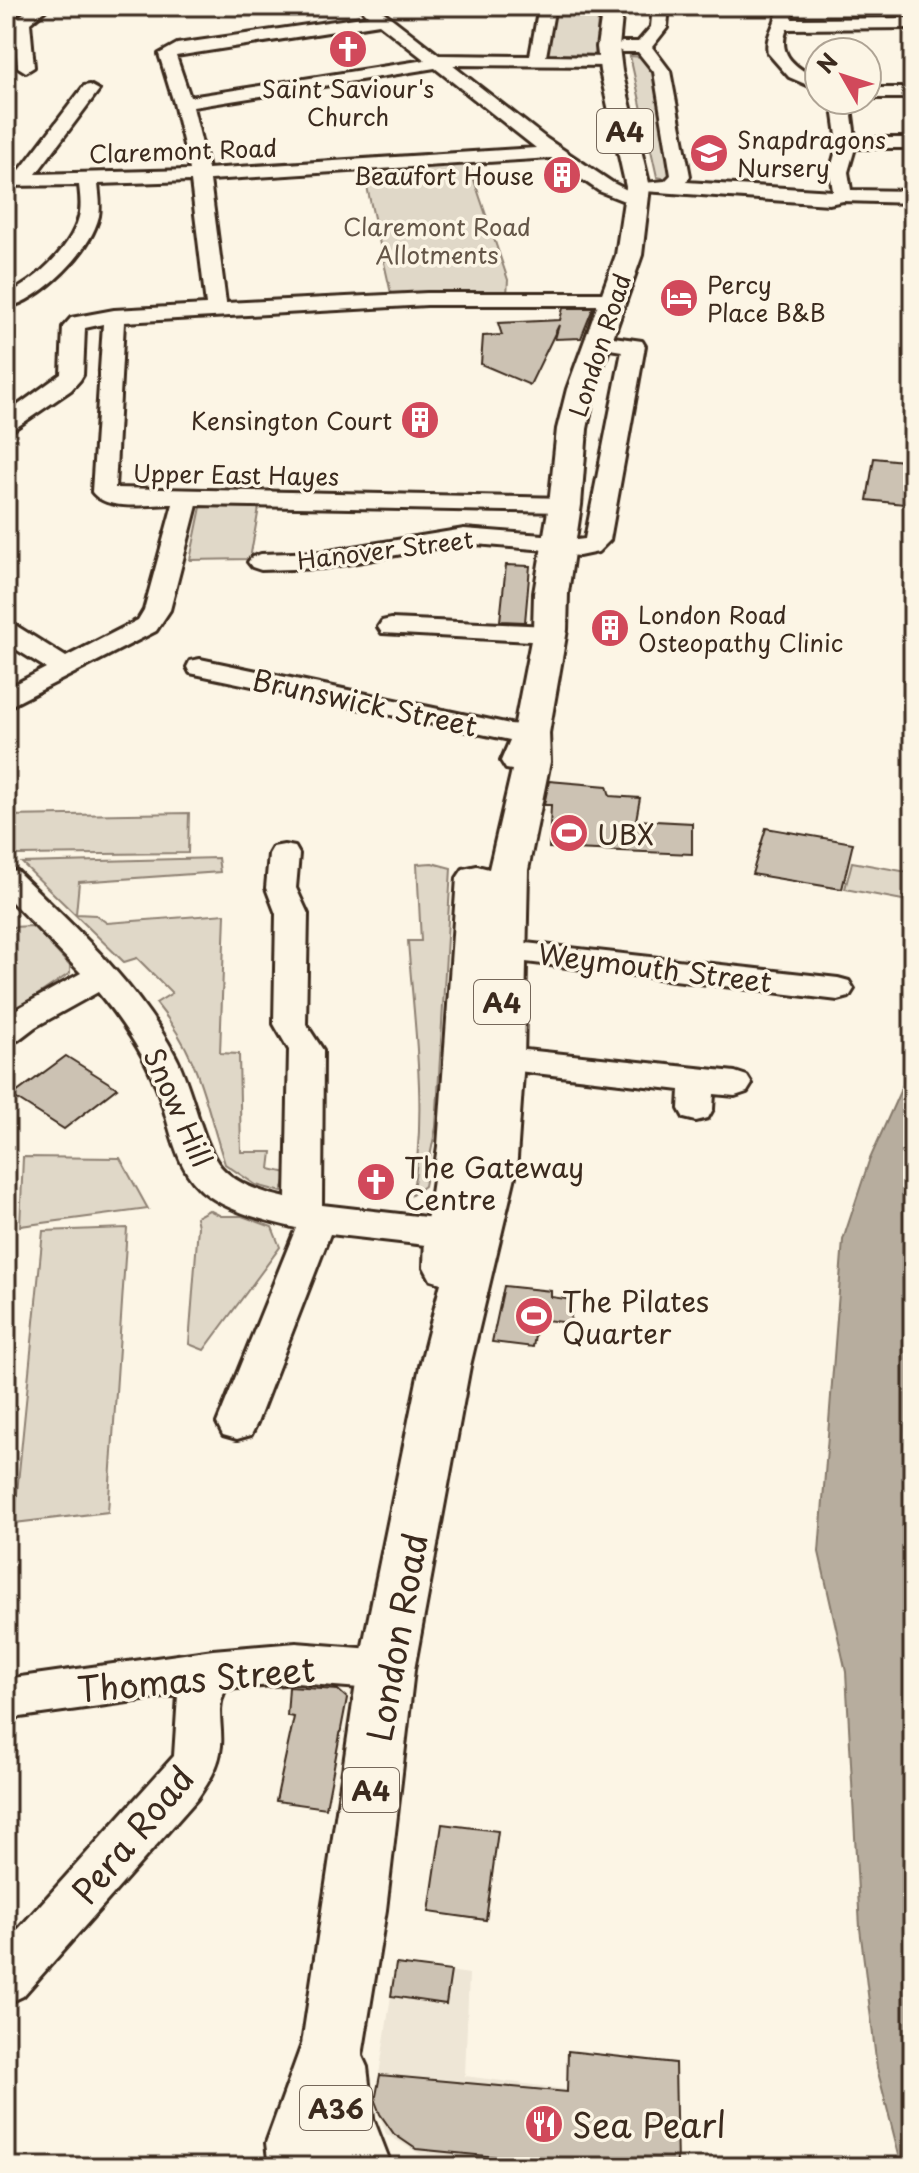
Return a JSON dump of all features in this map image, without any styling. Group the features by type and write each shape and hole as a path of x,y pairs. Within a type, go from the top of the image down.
{"highway":[{"name":"London Road","path":"334,2044 386,1670 445,1366 464,1235 461,1146 484,1058 487,949 532,762 531,733 549,634 572,429 581,389 629,255 638,194 609,54 613,6"},
{"name":"A36","path":"320,2159 342,2135 334,2097 334,2044"}],"street":[{"path":"26,67 14,44 22,21 42,6"},
{"path":"366,6 554,152 609,188 638,194 670,186 829,198 843,195 913,197"},
{"path":"537,62 547,6"},
{"path":"183,103 436,62 537,62 609,54 643,47 659,28 661,6"},
{"path":"803,78 784,64 775,51 775,37 785,15 913,23"},
{"path":"217,311 200,175 183,103 167,54 383,19"},
{"path":"643,47 662,71 681,176 670,186"},
{"path":"11,180 90,90"},
{"path":"883,93 913,93"},
{"path":"843,116 847,143 839,172 843,195"},
{"path":"847,143 913,143"},
{"name":"Claremont Road","path":"11,180 200,175 554,152"},
{"path":"6,302 22,298 63,259 78,237 90,216 88,178"},
{"path":"6,424 63,385 72,375 74,327 78,322 114,316 380,301 566,297 614,299"},
{"name":"Upper East Hayes","path":"114,316 104,492 121,498 565,505"},
{"name":"Hanover Street","path":"261,562 323,560 464,536 582,549 592,546 598,540 634,346 599,341"},
{"path":"6,700 147,625 157,610 187,499"},
{"path":"391,627 434,641 549,634"},
{"path":"6,631 64,668"},
{"name":"Brunswick Street","path":"200,667 510,732 531,733"},
{"path":"237,1423 311,1216 306,1050 290,1024 292,914 281,888 284,854"},
{"name":"Snow Hill","path":"6,878 102,975 144,1029 172,1083 201,1167 218,1185 244,1200 311,1216 464,1235"},
{"name":"Weymouth Street","path":"487,949 838,989"},
{"path":"6,1032 23,1019 102,975"},
{"path":"484,1058 697,1094 735,1084"},
{"name":"Thomas Street","path":"6,1699 213,1670 296,1663 386,1670"},
{"name":"Pera Road","path":"6,1979 188,1774 194,1764 198,1745 196,1704 202,1686 213,1670"}],"shaded area":[{"path":"913,1062 913,2167 902,2167 877,2068 860,1928 846,1672 819,1552 843,1240 869,1161"},
{"path":"396,1963 469,1974 465,2076 570,2090 566,2165 420,2154 386,2134 375,2101"}],"green space":[{"path":"556,6 599,6 595,58 547,58"},
{"path":"630,56 644,57 654,63 672,174 667,179 657,177"},
{"name":"Claremont Road Allotments","path":"468,162 508,280 507,294 392,298 363,169"},
{"path":"260,502 250,559 190,560 201,507"},
{"path":"189,813 188,853 17,855 6,838 6,816"},
{"path":"218,858 220,872 79,882 76,914 96,915 107,923 225,914 220,1053 239,1054 241,1152 272,1152 270,1169 287,1173 282,1192 256,1185 225,1164 200,1080 183,1043 156,1003 172,993 137,958 124,962 22,863"},
{"path":"852,862 913,873 913,902 845,889"},
{"path":"432,863 451,868 436,1127 424,1186 412,1195 417,1164 419,1100 408,941 421,941 417,864"},
{"path":"33,926 70,966 70,973 6,1016 6,966 12,927"},
{"path":"23,1157 120,1158 148,1209 20,1226"},
{"path":"209,1210 221,1216 242,1216 272,1227 280,1247 204,1350 189,1344 198,1226 196,1217"},
{"path":"127,1228 108,1512 14,1523 43,1231"}],"building":[{"path":"563,308 593,308 581,338 555,339 559,325 530,385 481,364 483,336 502,335 498,323 560,320"},
{"path":"874,458 913,462 913,505 867,500"},
{"path":"506,565 530,566 525,622 500,621"},
{"path":"549,781 607,786 610,796 640,798 636,820 692,823 692,854 549,848 551,805 544,805"},
{"path":"766,828 853,843 842,889 752,874"},
{"path":"66,1056 117,1088 64,1129 12,1096"},
{"name":"The Pilates Quarter","path":"504,1286 551,1291 551,1297 573,1300 570,1323 538,1319 533,1347 492,1342"},
{"path":"289,1687 338,1690 347,1698 326,1808 276,1801 294,1717 287,1716"},
{"path":"442,1824 498,1831 486,1920 429,1912"},
{"path":"396,1964 451,1971 446,2004 391,1996"},
{"path":"568,2051 675,2063 677,2167 599,2167 416,2149 394,2134 375,2101 380,2075 567,2092"}],"place":[{"name":"Saint Saviour's Church","path":"348,49"},
{"name":"Snapdragons Nursery","path":"709,153"},
{"name":"Beaufort House","path":"562,175"},
{"name":"Percy Place B&B","path":"679,298"},
{"name":"Kensington Court","path":"420,420"},
{"name":"London Road Osteopathy Clinic","path":"610,628"},
{"name":"UBX","path":"569,833"},
{"name":"The Gateway Centre","path":"376,1182"},
{"name":"The Pilates Quarter","path":"534,1316"},
{"name":"Sea Pearl","path":"544,2124"}]}
